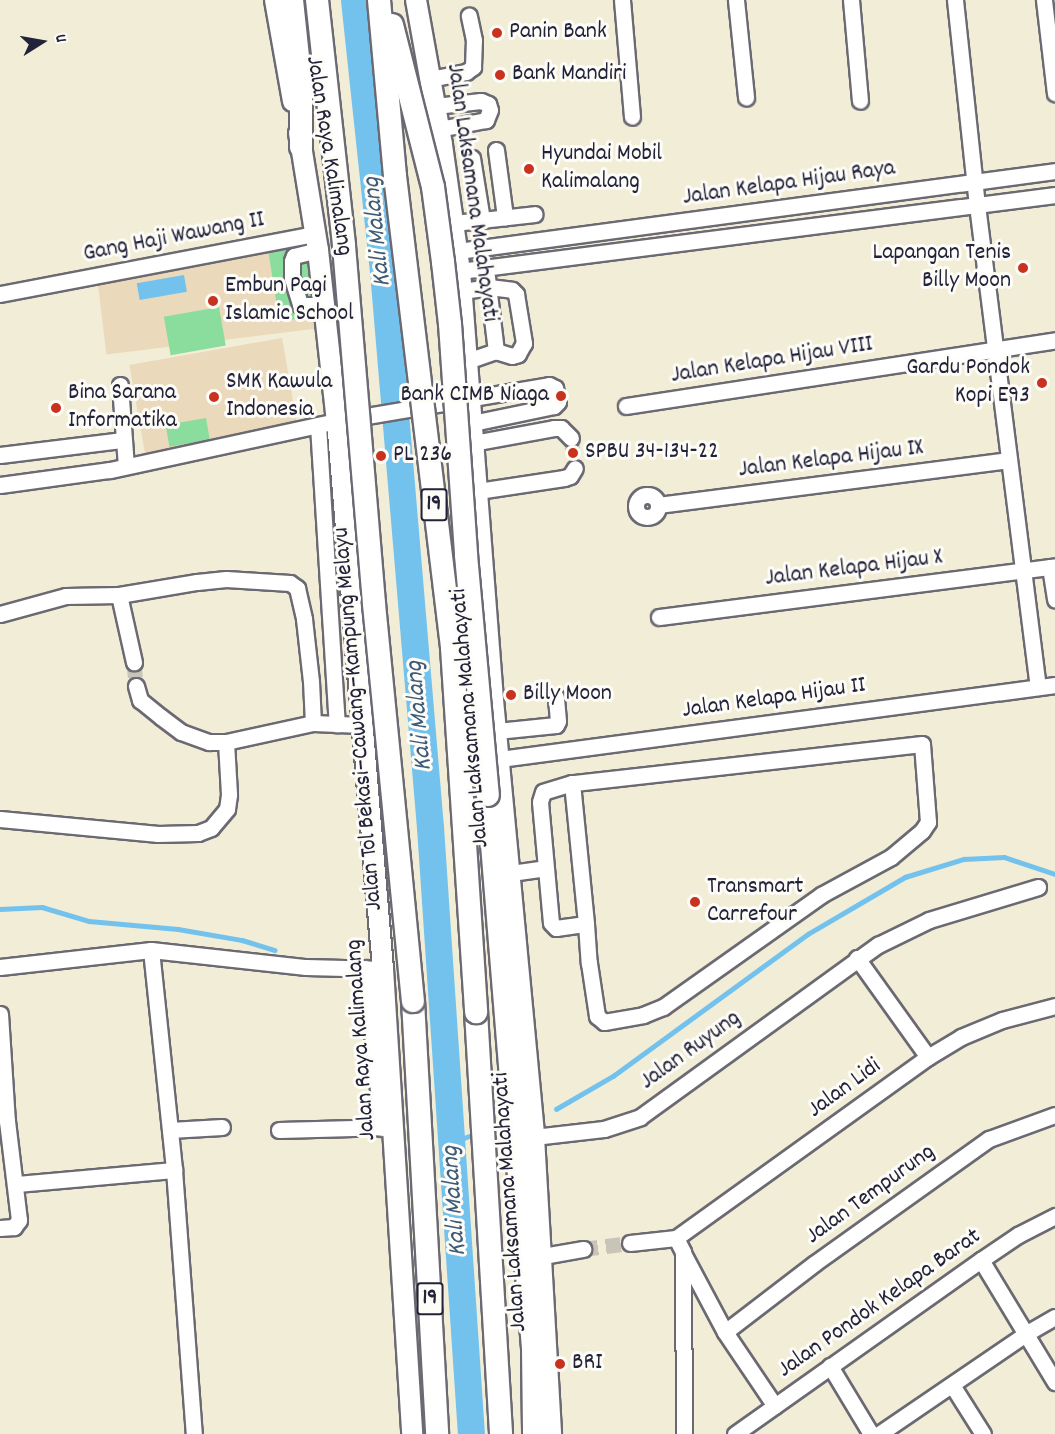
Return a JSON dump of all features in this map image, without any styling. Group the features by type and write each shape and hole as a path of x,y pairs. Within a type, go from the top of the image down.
{"highway":[{"path":"292,0 301,86 301,147"},
{"name":"Jalan Tol Bekasi–Cawang–Kampung Melayu","path":"317,0 344,246 376,626 413,1001 437,1434"},
{"name":"19","path":"379,0 395,176 452,648 501,1434"},
{"path":"385,0 432,187 450,324 466,555 533,1347 534,1434"}],"main road":[{"name":"Jalan Raya Kalimalang","path":"275,0 317,242 337,421 362,725 374,968 412,1434"},
{"name":"Jalan Laksamana Malahayati","path":"416,0 439,129 461,281 497,731 543,1256 551,1434"}],"street":[{"path":"622,0 632,117"},
{"path":"736,0 746,97"},
{"path":"850,0 860,101"},
{"path":"955,0 977,205 1038,687"},
{"path":"1044,0 1055,93"},
{"path":"430,79 466,72 473,67 474,40 469,16"},
{"path":"435,106 481,101 488,104 490,110 486,120 439,129"},
{"path":"496,150 505,217"},
{"path":"472,158 482,220"},
{"name":"Jalan Kelapa Hijau Raya","path":"458,251 1055,171"},
{"name":"Jalan Kelapa Hijau Raya","path":"461,281 485,268 1055,195"},
{"path":"454,223 535,214"},
{"path":"578,235 579,256"},
{"path":"317,242 294,256 292,278 300,305 325,305"},
{"name":"Gang Haji Wawang II","path":"0,294 317,242"},
{"path":"485,268 496,351"},
{"path":"461,281 512,290 516,294 524,343 518,354 512,356 496,351 467,361"},
{"name":"Jalan Kelapa Hijau VIII","path":"626,406 1055,340"},
{"path":"120,385 126,466"},
{"path":"0,485 126,466 337,421 549,385 555,388 558,402 554,406 472,423"},
{"path":"318,425 337,724"},
{"path":"473,443 554,428 561,428 571,438"},
{"path":"0,456 123,441"},
{"name":"Jalan Kelapa Hijau IX","path":"658,505 1009,460"},
{"path":"478,491 564,478 570,476 575,468"},
{"path":"1052,567 1055,600"},
{"name":"Jalan Kelapa Hijau X","path":"660,617 1052,567"},
{"path":"0,614 66,596 119,596 226,579 279,581 297,588 311,681 312,723"},
{"path":"119,596 134,662"},
{"name":"Jalan Kelapa Hijau II","path":"500,759 1055,685"},
{"path":"136,686 140,700 181,732 209,742 226,742 312,723 362,725"},
{"path":"497,731 556,725 558,721 556,697"},
{"path":"0,819 158,834 198,833 211,828 227,809 230,794 226,742"},
{"path":"572,783 591,973 600,1020 604,1022 642,1015 663,1007 821,895 891,857 922,831 928,822 922,744 572,783 549,789 540,796 545,868 553,927 586,924"},
{"path":"511,873 545,868"},
{"name":"Jalan Ruyung","path":"533,1133 604,1129 640,1117 857,958 929,920 1038,887"},
{"path":"0,967 151,950 306,967 374,968"},
{"path":"151,950 174,1170 194,1434"},
{"path":"857,958 928,1057"},
{"name":"Jalan Lidi","path":"680,1245 928,1057 961,1037 1002,1020 1055,1006"},
{"path":"0,1014 3,1121 16,1184 18,1224 0,1228"},
{"name":"Jalan Tempurung","path":"725,1332 815,1263 989,1139 1055,1114"},
{"path":"279,1130 388,1127"},
{"path":"170,1130 222,1128"},
{"path":"16,1184 174,1170"},
{"name":"Jalan Pondok Kelapa Barat","path":"735,1434 981,1260 1018,1235 1055,1216"},
{"path":"630,1243 680,1245"},
{"path":"680,1245 725,1332 775,1406"},
{"path":"680,1245 684,1434"},
{"path":"543,1256 583,1249"},
{"path":"981,1260 1055,1382"},
{"path":"879,1434 1027,1333 1055,1317"},
{"path":"830,1366 871,1434"},
{"path":"952,1385 984,1434"}],"shaded area":[{"name":"Embun Pagi Islamic School","path":"316,239 327,327 107,354 96,266"},
{"name":"SMK Kawula Indonesia","path":"282,338 298,427 145,454 129,365"}],"green space":[{"path":"310,246 321,315 279,322 269,253"},
{"path":"219,307 226,345 171,355 164,317"},
{"path":"206,418 210,440 169,447 166,425"}],"water":[{"path":"184,275 187,292 140,300 137,283"}],"waterway":[{"name":"Kali Malang","path":"354,0 384,283 430,827 471,1434"},
{"path":"556,1109 613,1076 808,934 905,877 964,859 1004,857 1055,874"},
{"path":"0,909 42,907 89,921 178,929 242,940 275,950"},
{"path":"451,1143 477,1133"}],"tunnel":[{"path":"571,438 575,468"},
{"path":"134,662 136,686"},
{"path":"583,1249 630,1243"}],"place":[{"name":"Panin Bank","path":"497,33"},
{"name":"Bank Mandiri","path":"500,75"},
{"name":"Hyundai Mobil Kalimalang","path":"529,169"},
{"name":"Lapangan Tenis Billy Moon","path":"1023,268"},
{"name":"Embun Pagi Islamic School","path":"213,301"},
{"name":"Gardu Pondok Kopi E93","path":"1042,383"},
{"name":"Bank CIMB Niaga","path":"561,396"},
{"name":"SMK Kawula Indonesia","path":"214,397"},
{"name":"Bina Sarana Informatika","path":"56,408"},
{"name":"SPBU 34-134-22","path":"573,453"},
{"name":"PL 236","path":"381,456"},
{"name":"Billy Moon","path":"511,695"},
{"name":"Transmart Carrefour","path":"695,902"},
{"name":"BRI","path":"560,1364"}]}
